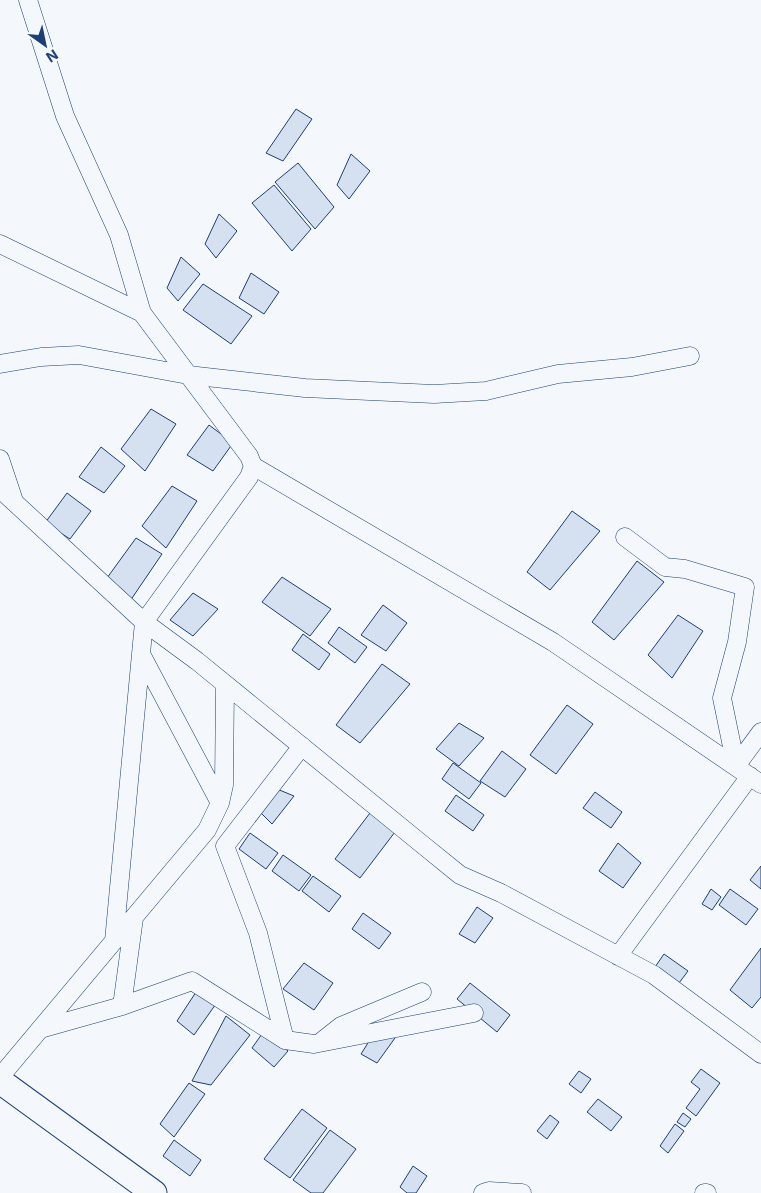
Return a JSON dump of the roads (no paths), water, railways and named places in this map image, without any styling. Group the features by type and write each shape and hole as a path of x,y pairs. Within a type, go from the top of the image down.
{"main road":[{"path":"0,1079 141,1190"}],"street":[{"path":"28,0 65,116 119,235 142,313 249,456 253,466 553,642 749,775"},
{"path":"0,244 142,313"},
{"path":"0,364 41,357 79,355 188,375 305,388 434,394 486,391 558,374 632,367 690,356"},
{"path":"0,459 15,504"},
{"path":"114,941 144,622 249,477 253,466"},
{"path":"0,489 144,622 225,684 460,875 501,893 654,976 761,1054"},
{"path":"625,537 665,567 685,568 745,587 737,642 722,698 749,775"},
{"path":"141,654 220,803"},
{"path":"0,1079 207,830 220,803 224,785 225,684"},
{"path":"618,956 749,775 761,732"},
{"path":"285,1040 258,932 225,846 302,746"},
{"path":"122,1006 134,918"},
{"path":"40,1029 122,1006 192,981 285,1040 320,1043 474,1013"},
{"path":"320,1043 341,1026 422,992"},
{"path":"483,1193 489,1191 522,1193"}]}
